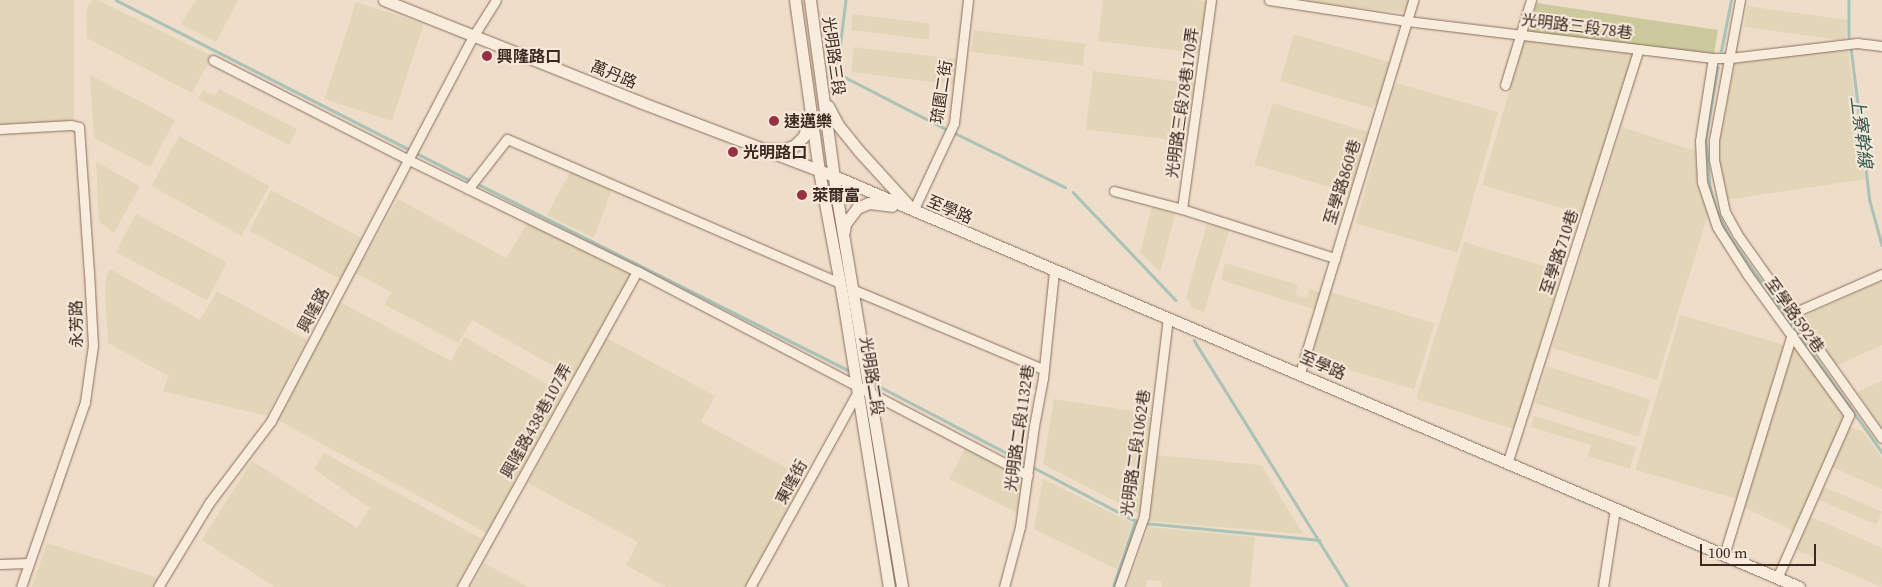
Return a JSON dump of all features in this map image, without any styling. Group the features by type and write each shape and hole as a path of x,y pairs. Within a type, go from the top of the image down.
{"street":[{"name":"萬丹路","path":"384,0 834,176"},
{"name":"興隆路","path":"158,587 209,503 270,421 474,35 496,0"},
{"name":"光明路三段","path":"795,0 819,170"},
{"name":"光明路三段","path":"810,0 834,176"},
{"name":"琉園二街","path":"913,211 954,123 968,0"},
{"name":"光明路三段78巷170弄","path":"1182,209 1211,0"},
{"name":"光明路三段78巷","path":"1269,0 1407,21 1713,58 1730,58 1857,43 1882,46"},
{"name":"至學路860巷","path":"1300,373 1414,0"},
{"path":"1505,85 1531,0"},
{"path":"1740,0 1714,140 1714,160 1726,212 1737,234 1882,438"},
{"name":"至學路710巷","path":"1507,464 1639,49"},
{"name":"至學路592巷","path":"1713,58 1700,140 1702,182 1717,227 1746,274 1792,334 1849,415 1778,578"},
{"path":"213,60 472,184 1028,475"},
{"path":"824,99 838,125 913,211"},
{"path":"763,149 780,150 794,146 804,136 809,121 810,103"},
{"name":"永芳路","path":"0,129 71,124 80,130 92,345 85,402 29,563"},
{"path":"472,184 507,139 840,282"},
{"name":"光明路二段","path":"819,170 902,587"},
{"name":"至學路","path":"834,176 1799,587"},
{"name":"光明路二段","path":"834,176 854,290 862,389 889,587"},
{"path":"1114,191 1182,209 1335,258"},
{"path":"843,234 845,224 850,216 857,208 869,203 913,211"},
{"name":"興隆路438巷107弄","path":"462,587 637,271"},
{"name":"光明路二段1132巷","path":"1004,587 1020,527 1043,369 1054,271"},
{"path":"1793,313 1882,274"},
{"path":"854,290 1043,369"},
{"name":"光明路二段1062巷","path":"1119,587 1144,516 1168,319"},
{"path":"1724,555 1792,334"},
{"name":"東隆街","path":"750,587 862,389"},
{"path":"1603,587 1615,509"},
{"path":"0,564 29,563 21,587"}],"shaded area":[{"path":"0,0 74,0 74,125 0,125"},
{"path":"92,0 98,0 212,56 192,93 87,38 86,11"},
{"path":"196,0 238,0 216,42 181,24"},
{"path":"1103,0 1198,0 1209,2 1203,54 1098,41"},
{"path":"1307,0 1411,0 1407,13 1306,2"},
{"path":"356,2 424,24 392,121 324,99"},
{"path":"1537,3 1718,30 1714,54 1528,32"},
{"path":"1747,6 1848,20 1845,41 1744,27"},
{"path":"853,14 930,24 928,39 851,30"},
{"path":"974,30 1085,44 1082,65 971,52"},
{"path":"1294,34 1392,63 1379,105 1374,103 1372,108 1280,81"},
{"path":"1525,38 1634,52 1582,214 1482,185"},
{"path":"854,47 956,59 960,64 957,85 851,72"},
{"path":"1848,48 1865,179 1726,200 1719,166 1718,145 1735,64"},
{"path":"1093,71 1199,84 1192,143 1086,130"},
{"path":"90,75 175,120 150,167 94,138"},
{"path":"1396,83 1498,112 1458,253 1356,223"},
{"path":"219,89 297,129 289,145 198,99 203,90 215,96"},
{"path":"1273,103 1371,133 1352,194 1254,164"},
{"path":"1622,127 1695,151 1698,186 1708,214 1657,380 1552,348"},
{"path":"179,136 269,186 241,236 151,186"},
{"path":"96,162 140,186 114,233 99,222"},
{"path":"572,169 612,188 594,238 547,215"},
{"path":"271,190 363,239 341,279 249,231"},
{"path":"398,199 506,258 528,222 632,273 573,377 472,320 458,343 385,305 391,292 356,273"},
{"path":"1152,207 1175,214 1160,272 1140,252"},
{"path":"136,214 227,262 207,300 116,252"},
{"path":"1207,224 1229,230 1204,312 1192,307 1186,297"},
{"path":"1464,242 1562,272 1515,429 1416,399"},
{"path":"1225,263 1298,285 1295,295 1307,298 1310,289 1322,293 1317,310 1221,280"},
{"path":"110,269 200,320 217,291 307,340 267,416 163,391 169,376 108,343 105,292 107,275"},
{"path":"1882,281 1882,345 1836,366 1802,317"},
{"path":"1331,292 1434,324 1414,390 1311,358"},
{"path":"340,302 451,361 464,337 564,394 487,533 278,420"},
{"path":"1680,315 1784,345 1739,500 1636,470"},
{"path":"607,338 715,396 701,422 805,478 746,587 666,587 626,565 638,542 528,483"},
{"path":"1793,343 1841,411 1844,420 1794,531 1744,507"},
{"path":"1547,366 1651,400 1639,437 1535,403"},
{"path":"1882,381 1882,428 1857,392"},
{"path":"1054,399 1153,414 1140,514 1043,464"},
{"path":"1534,416 1636,447 1630,469 1588,456 1591,445 1531,427"},
{"path":"1850,427 1863,432 1882,458 1882,489 1832,467"},
{"path":"966,447 1025,476 1020,514 949,479"},
{"path":"324,453 482,539 456,587 275,587 202,540 252,461 357,528 370,508 314,469"},
{"path":"1155,455 1261,465 1303,534 1147,521"},
{"path":"1043,479 1132,523 1117,569 1034,529"},
{"path":"1824,487 1882,512 1877,525 1819,500"},
{"path":"1811,517 1882,548 1882,587 1796,550"},
{"path":"1149,527 1255,537 1250,587 1162,587 1162,581 1147,580 1146,587 1127,587"},
{"path":"47,543 158,578 153,587 32,587"},
{"path":"484,563 528,587 471,587"}],"waterway":[{"path":"116,0 471,181"},
{"path":"846,0 837,73 948,130"},
{"path":"1721,51 1731,0"},
{"name":"上寮幹線","path":"1849,0 1849,37"},
{"name":"上寮幹線","path":"1851,47 1870,201 1882,245"},
{"path":"1718,67 1706,139 1710,187 1717,212 1729,236 1882,452"},
{"path":"953,132 1065,187"},
{"path":"476,183 851,372"},
{"path":"1073,192 1176,300"},
{"path":"1194,340 1348,587"},
{"path":"871,382 1026,463"},
{"path":"1031,466 1139,523"},
{"path":"1113,587 1135,521"},
{"path":"1144,523 1319,540"}],"place":[{"name":"興隆路口","path":"487,56"},
{"name":"速邁樂","path":"774,121"},
{"name":"光明路口","path":"733,152"},
{"name":"萊爾富","path":"802,195"}]}
